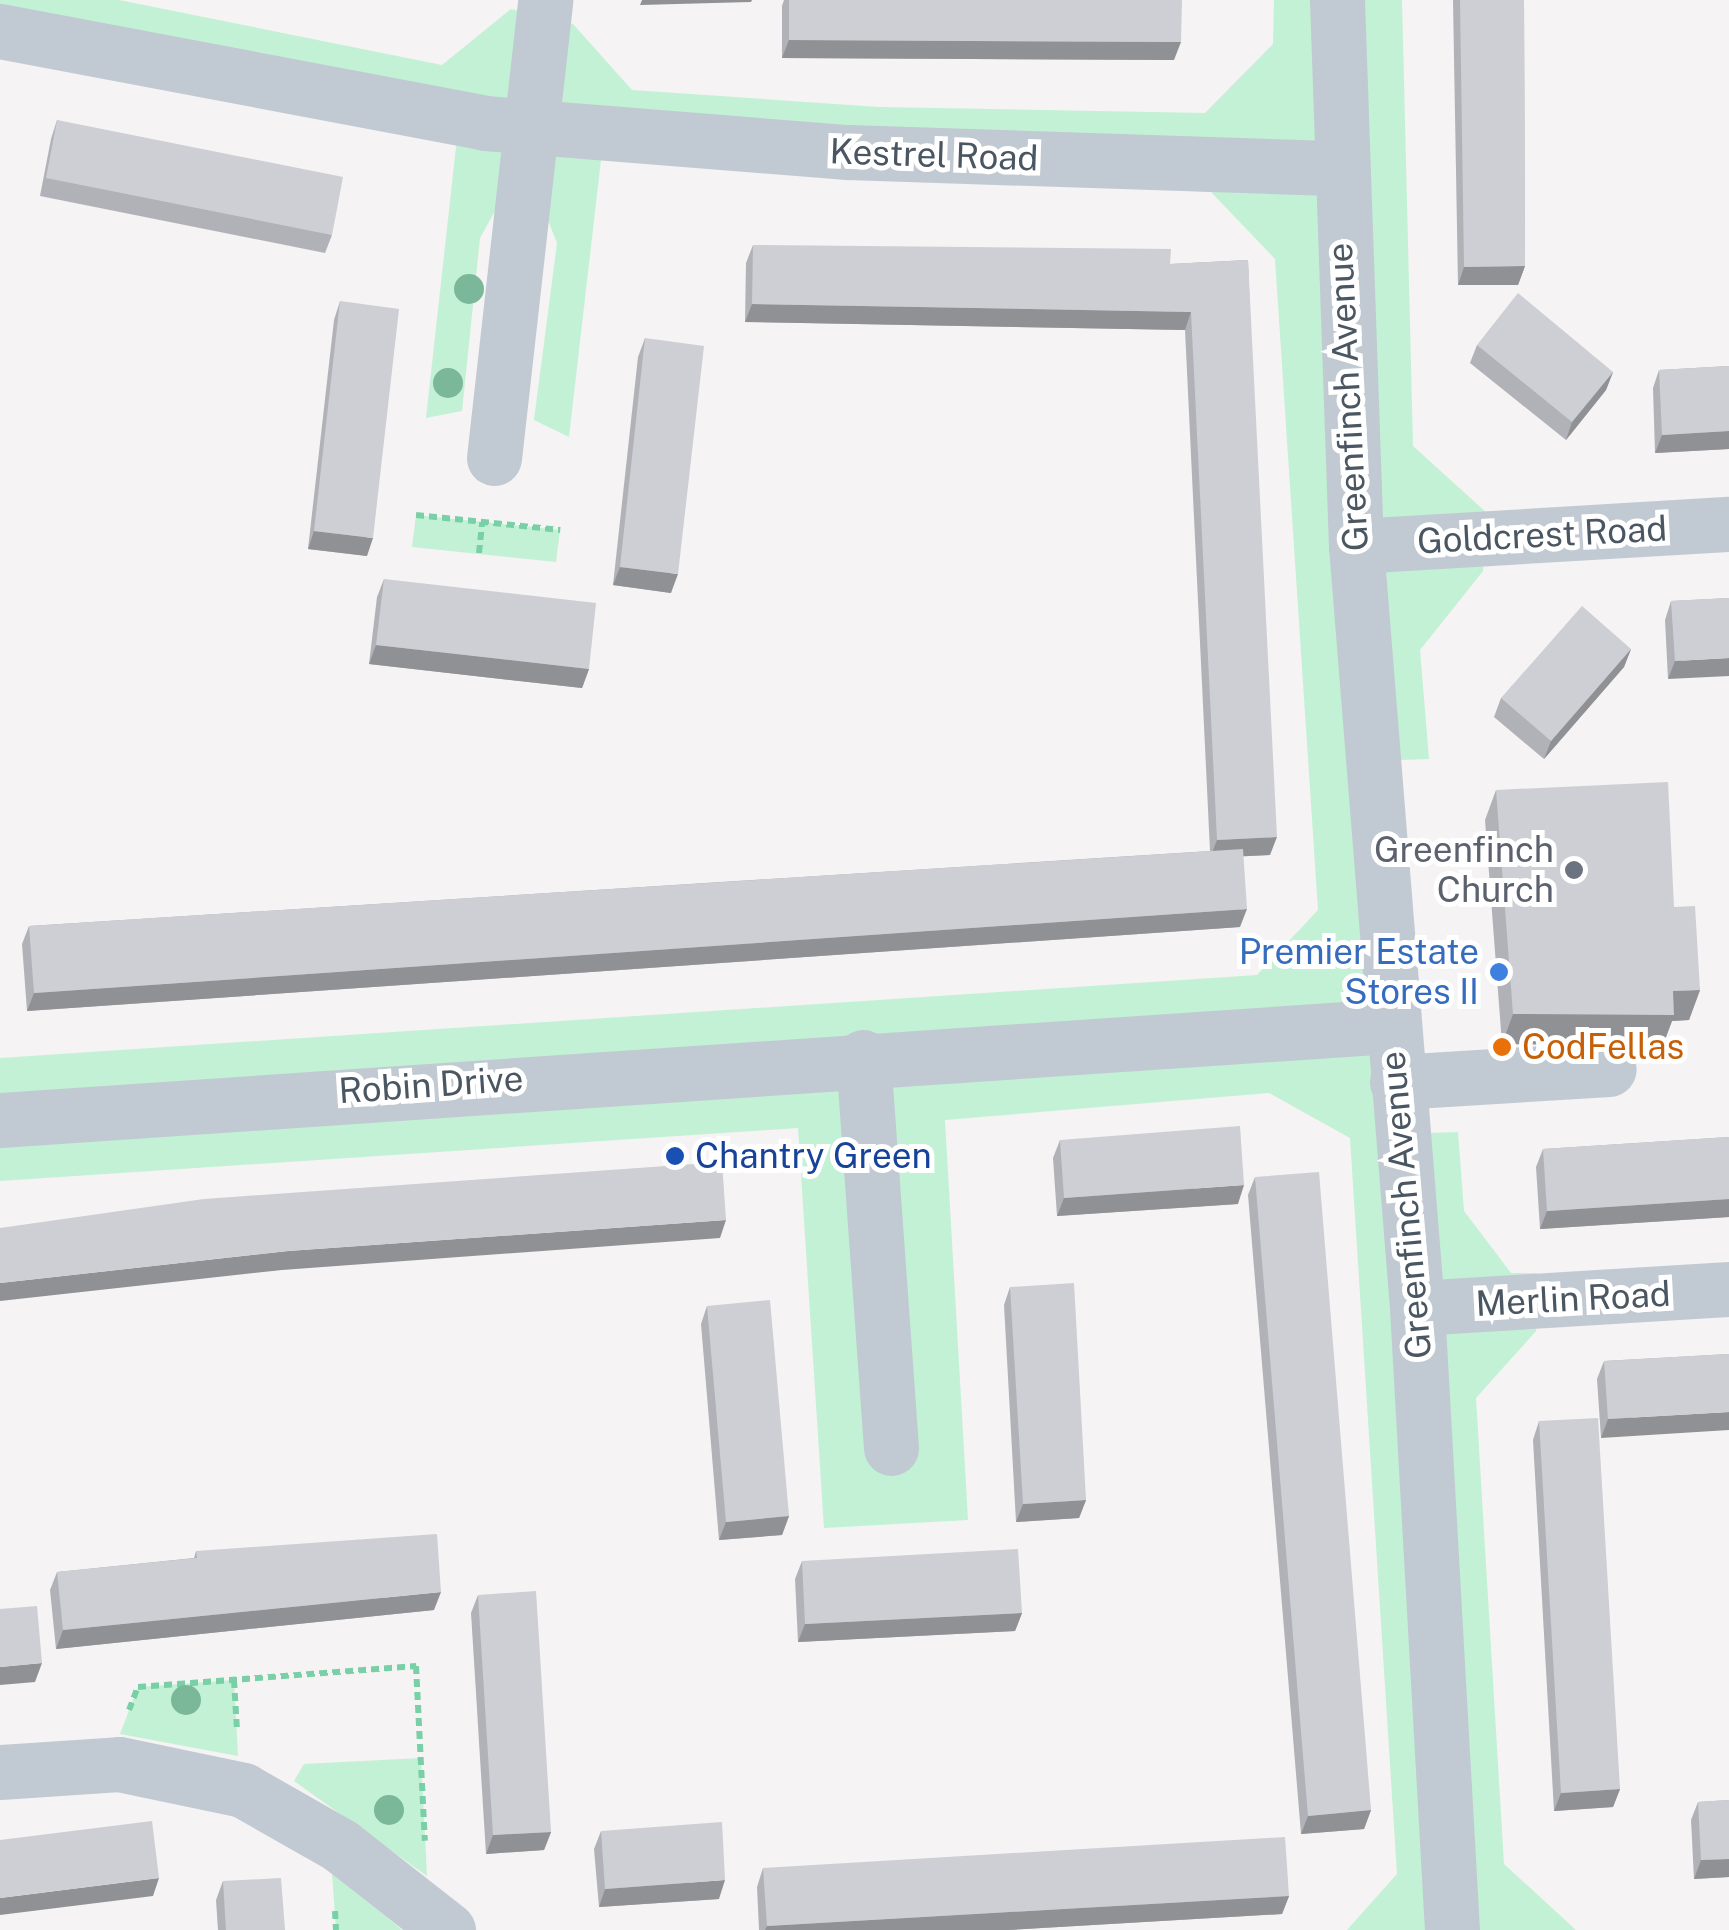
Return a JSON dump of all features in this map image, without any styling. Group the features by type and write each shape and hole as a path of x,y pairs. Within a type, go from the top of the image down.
{"street":[{"path":"494,458 545,0"},
{"name":"Greenfinch Avenue","path":"1338,0 1337,168 1356,546 1390,1026 1417,1308 1452,1930"},
{"name":"Kestrel Road","path":"0,32 340,101 531,127 848,152 1337,168"},
{"name":"Goldcrest Road","path":"1356,546 1729,524"},
{"name":"Robin Drive","path":"0,1120 863,1057 1390,1026"},
{"path":"863,1057 891,1448"},
{"path":"1396,1082 1609,1069"},
{"name":"Merlin Road","path":"1417,1308 1729,1289"},
{"path":"0,1772 118,1764 243,1790 341,1846 448,1930"}],"path":[{"path":"416,514 560,530"},
{"path":"479,553 482,522"},
{"path":"126,1718 138,1688 416,1666 426,1856"},
{"path":"234,1680 237,1737"}],"green space":[{"path":"0,0 119,0 442,65 511,9 573,24 632,90 879,107 1205,113 1273,44 1274,0 1402,0 1413,446 1488,514 1483,571 1420,650 1429,759 1372,761 1402,1134 1458,1132 1464,1211 1511,1273 1537,1273 1536,1331 1476,1398 1504,1864 1576,1930 1347,1930 1397,1874 1350,1138 1269,1093 945,1120 968,1520 824,1528 798,1128 0,1181 0,1058 1257,975 1318,910 1275,259 1211,192 1192,191 1193,165 604,134 569,437 534,420 557,243 540,200 504,195 480,238 462,411 426,418 459,120 0,31"},
{"path":"416,515 560,530 556,562 412,547"},
{"path":"234,1680 238,1756 120,1734 138,1687"},
{"path":"421,1758 427,1876 294,1781 304,1764"},
{"path":"332,1874 388,1918 402,1930 336,1930"}],"building":[{"path":"789,0 1182,0 1181,42 789,40"},
{"path":"1460,0 1524,0 1525,266 1464,267"},
{"path":"57,120 343,177 332,235 46,178"},
{"path":"753,245 1171,249 1170,264 1248,260 1277,837 1217,840 1191,312 752,304"},
{"path":"1518,293 1613,372 1572,422 1477,345"},
{"path":"340,301 399,309 373,538 314,531"},
{"path":"645,338 704,346 678,574 620,567"},
{"path":"1729,366 1729,431 1662,435 1659,370"},
{"path":"384,579 596,603 589,669 376,645"},
{"path":"1729,598 1729,658 1675,661 1671,601"},
{"path":"1582,606 1631,649 1551,741 1501,698"},
{"path":"1668,782 1674,907 1695,906 1700,990 1673,991 1674,1015 1513,1014 1496,790"},
{"path":"1243,849 1247,909 34,993 29,926"},
{"path":"1240,1126 1244,1185 1064,1198 1060,1140"},
{"path":"1729,1137 1729,1199 1547,1211 1543,1149"},
{"path":"722,1162 726,1220 288,1251 0,1283 0,1228 204,1199"},
{"path":"1319,1172 1371,1810 1308,1816 1255,1177"},
{"path":"1074,1283 1086,1500 1023,1504 1010,1287"},
{"path":"770,1300 789,1516 726,1522 707,1306"},
{"path":"1729,1354 1729,1412 1608,1419 1604,1361"},
{"path":"1598,1418 1620,1789 1561,1793 1539,1421"},
{"path":"437,1534 441,1592 63,1630 57,1572 197,1558 196,1551"},
{"path":"1018,1549 1022,1613 805,1624 802,1561"},
{"path":"536,1591 551,1832 493,1835 478,1595"},
{"path":"37,1606 42,1663 0,1667 0,1609"},
{"path":"1729,1800 1729,1859 1701,1860 1698,1802"},
{"path":"152,1821 159,1878 0,1898 0,1840"},
{"path":"722,1822 725,1880 605,1889 601,1831"},
{"path":"1285,1837 1289,1896 767,1926 763,1868"},
{"path":"281,1878 285,1930 226,1930 223,1881"}],"place":[{"name":"Greenfinch Church","path":"1574,870"},
{"name":"Premier Estate Stores II","path":"1499,972"},
{"name":"CodFellas","path":"1502,1047"},
{"name":"Chantry Green","path":"675,1156"}]}
